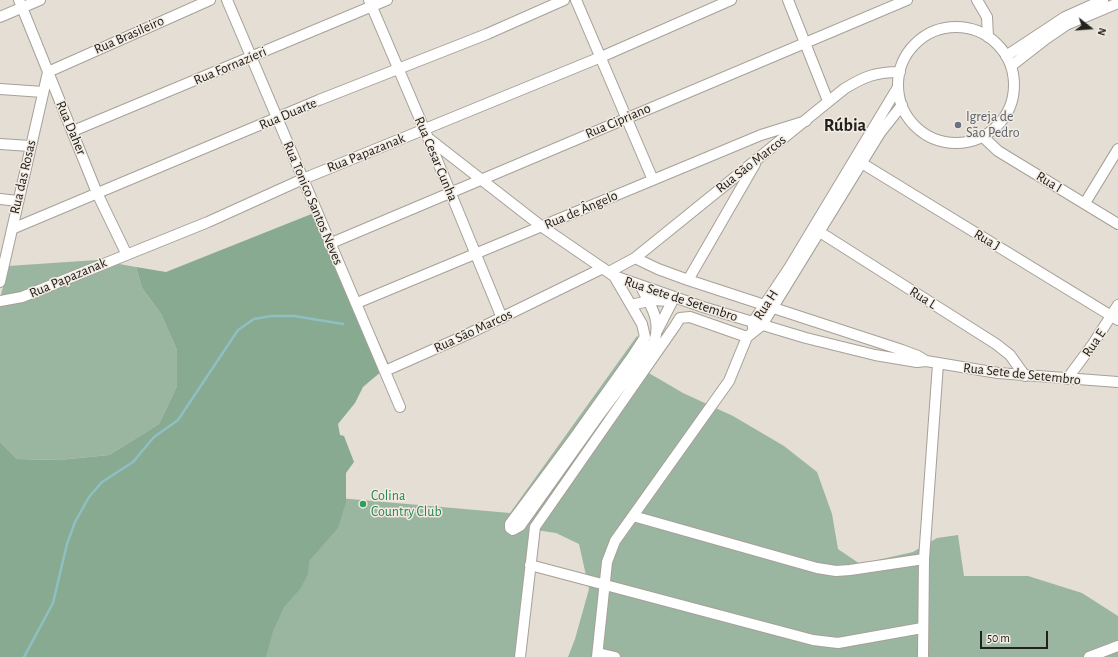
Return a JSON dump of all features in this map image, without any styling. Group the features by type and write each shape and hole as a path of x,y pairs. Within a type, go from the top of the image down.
{"street":[{"path":"0,17 21,4 40,0"},
{"name":"Rua Brasileiro","path":"48,72 210,0"},
{"name":"Rua Tonico Santos Neves","path":"227,0 400,407"},
{"name":"Rua Fornazieri","path":"73,131 251,58 370,3 387,0"},
{"name":"Rua Duarte","path":"12,229 277,118 487,34 564,0"},
{"path":"576,0 601,57 625,118 653,180"},
{"name":"Rua Papazanak","path":"0,301 22,297 208,222 303,179 426,134 731,0"},
{"path":"788,0 828,101"},
{"name":"Rua Cipriano","path":"330,244 907,0"},
{"path":"977,0 987,17 988,37"},
{"path":"1006,56 1065,17 1104,0"},
{"name":"Rua Cesar Cunha","path":"370,3 451,192 502,318"},
{"path":"1011,66 1066,25 1118,3"},
{"name":"Rua Daher","path":"21,4 98,193 126,254"},
{"path":"956,27 972,29 988,37 1006,56 1011,66 1014,82 1012,98 1006,113 996,126 982,136 968,142 951,143 935,139 917,127 909,119 902,104 898,87 900,72 904,59 913,46 926,36 940,29 956,27"},
{"name":"Rua das Rosas","path":"0,282 4,252 12,229 48,72"},
{"name":"Rua São Marcos","path":"385,371 609,272 635,258 806,121 828,101 866,76 876,73 900,72"},
{"name":"Rua H","path":"598,655 607,562 615,541 729,381 754,329 858,162 898,87"},
{"path":"0,89 43,92"},
{"name":"Rua H","path":"858,162 902,104"},
{"name":"Rua de Ângelo","path":"357,303 761,135 806,121"},
{"name":"Rua Sete de Setembro","path":"426,134 479,180 541,226 609,272 641,287 754,329 876,355 916,362 926,361"},
{"name":"Rua I","path":"982,136 998,151 1118,224"},
{"path":"0,144 30,146"},
{"path":"1085,203 1118,149"},
{"path":"688,280 758,159"},
{"name":"Rua J","path":"858,162 1115,318"},
{"path":"0,199 18,201"},
{"name":"Rua L","path":"817,230 996,344 1010,355 1025,376"},
{"name":"Rua Sete de Setembro","path":"635,258 658,269 688,280 918,356 926,361 976,371 1025,376 1118,382"},
{"path":"609,272 631,305 644,331 643,340 572,441 510,524 511,529 515,530 520,526 597,418 651,346 673,300 648,300 631,305"},
{"path":"641,287 656,318 657,333"},
{"name":"Rua E","path":"1067,379 1115,318 1118,305"},
{"path":"520,657 535,527 680,318 690,317 754,329"},
{"path":"923,657 922,628 924,559 938,364"},
{"path":"633,516 817,568 836,571 924,559"},
{"path":"530,565 813,640 838,643 922,628"},
{"path":"1089,657 1118,646"},
{"path":"598,655 615,657"}],"green space":[{"path":"319,211 389,365 363,387 355,403 338,424 340,435 344,436 354,462 346,473 346,502 338,528 309,561 308,574 300,589 284,607 273,631 266,657 0,657 0,442 17,459 59,460 109,455 159,424 177,386 177,350 161,314 142,288 136,267 166,272"},
{"path":"97,260 136,267 142,288 161,314 177,350 177,386 159,424 109,455 59,460 17,459 0,442 0,299 8,266"},
{"path":"637,336 651,353 611,409 642,369 683,393 733,416 784,446 817,472 832,514 838,549 860,564 913,552 937,538 958,535 964,576 1028,576 1082,593 1118,616 1118,657 568,657 575,639 589,589 579,544 556,533 529,529 517,657 251,657 316,496 510,513"}],"waterway":[{"path":"24,657 53,603 67,544 75,522 89,497 102,482 133,462 154,437 178,420 238,330 254,319 271,316 294,316 343,324"}],"place":[{"name":"Igreja de São Pedro","path":"958,125"},
{"name":"Colina Country Club","path":"363,504"}],"district":[{"name":"Rúbia","path":"845,126"}]}
